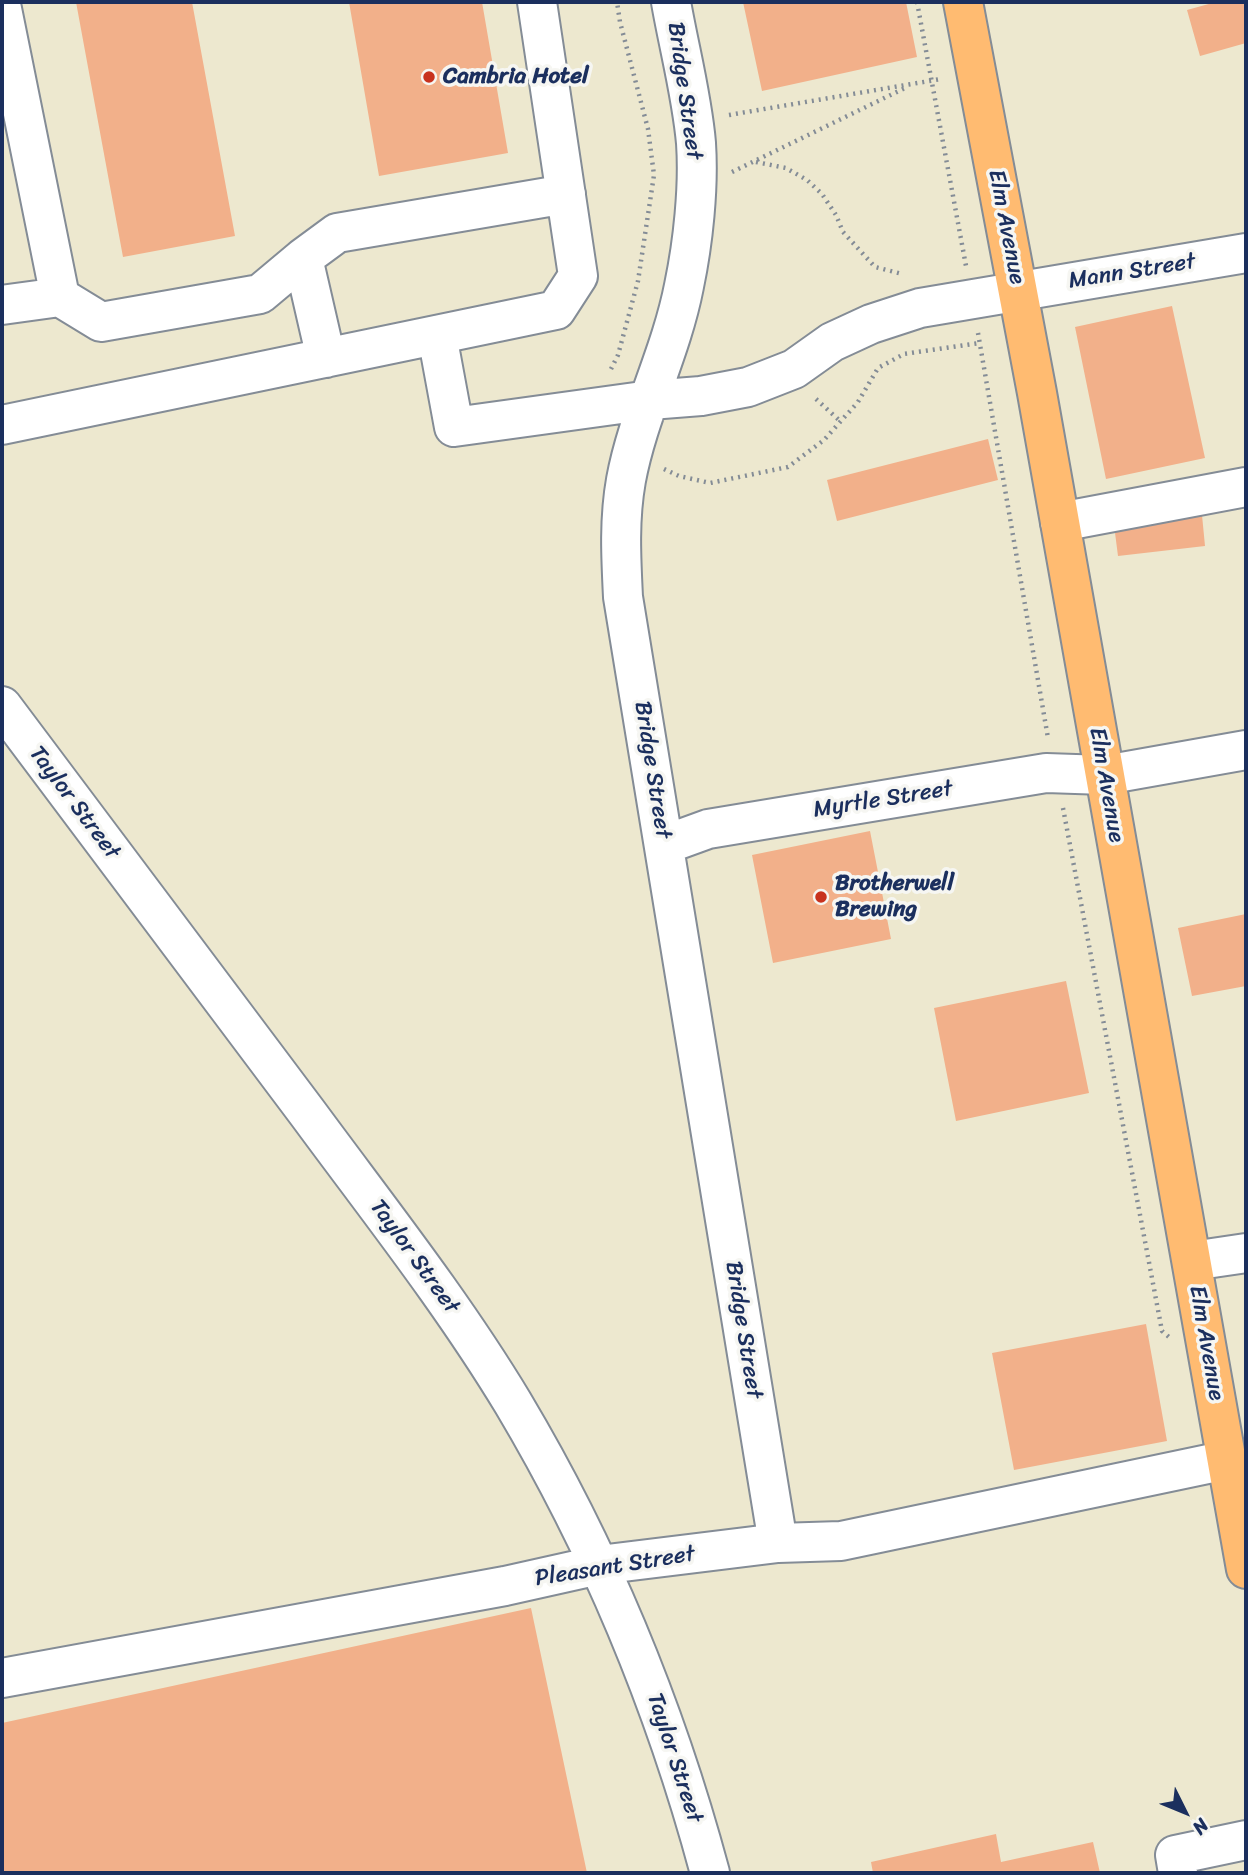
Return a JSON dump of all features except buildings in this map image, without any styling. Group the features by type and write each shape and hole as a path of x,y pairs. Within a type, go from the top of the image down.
{"main road":[{"name":"Elm Avenue","path":"962,2 1018,291 1246,1569"}],"street":[{"path":"2,425 556,310 578,276 537,2"},
{"name":"Bridge Street","path":"671,2 696,146 694,216 684,286 663,366 636,441 626,479 620,544 623,597 778,1543"},
{"path":"2,9 60,297"},
{"path":"2,305 60,297 101,322 261,294 337,233 566,194"},
{"name":"Mann Street","path":"437,335 454,427 650,400 701,396 748,387 794,369 832,342 871,324 920,308 1246,253"},
{"path":"303,258 326,358"},
{"path":"1059,522 1246,487"},
{"name":"Taylor Street","path":"2,706 443,1295 512,1403 560,1487 599,1565 653,1692 694,1813 710,1873"},
{"name":"Myrtle Street","path":"664,845 709,829 1032,775 1105,775 1246,750"},
{"path":"1192,1261 1246,1253"},
{"name":"Pleasant Street","path":"2,1678 505,1586 599,1565 778,1543 841,1541 1227,1460"},
{"path":"1178,1873 1175,1855 1246,1840"}],"path":[{"path":"578,410 587,382 597,381 613,368 618,355 638,281 654,176 648,129 617,2"},
{"path":"648,129 976,74"},
{"path":"648,213 914,84"},
{"path":"754,162 786,168 807,180 822,194 843,232 875,267 910,275 898,279"},
{"path":"959,262 964,256"},
{"path":"873,362 904,354 980,343"},
{"path":"659,466 679,476 710,483 788,467 824,440 858,402 878,368 904,354"},
{"path":"805,405 827,393"},
{"path":"816,400 840,421"}],"place":[{"name":"Cambria Hotel","path":"429,77"},
{"name":"Brotherwell Brewing","path":"821,897"}]}
